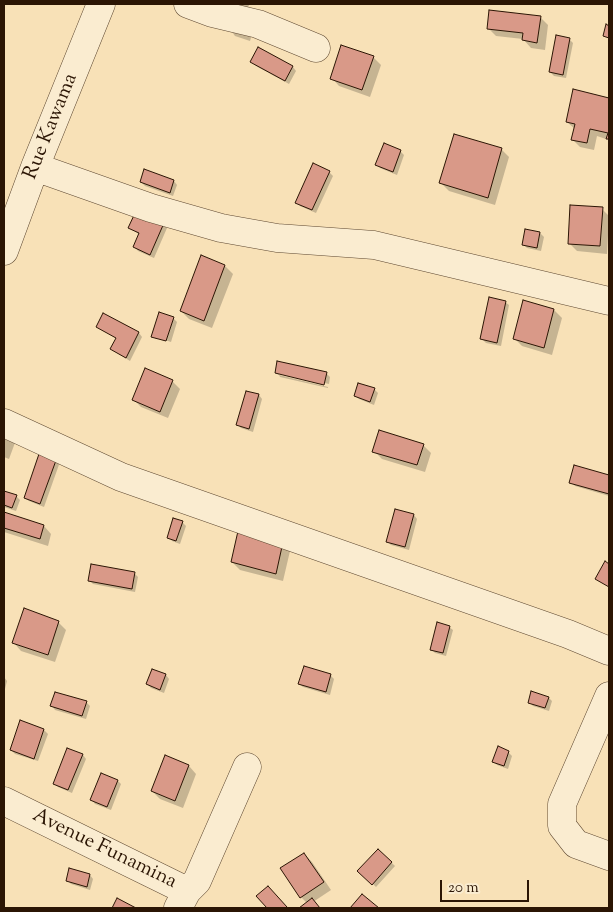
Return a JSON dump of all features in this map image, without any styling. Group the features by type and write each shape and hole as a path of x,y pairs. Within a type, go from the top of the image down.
{"street":[{"name":"Rue Kawama","path":"4,251 35,166 100,4"},
{"path":"188,4 212,13 258,24 316,48"},
{"path":"35,166 151,208 220,228 277,238 374,245 609,301"},
{"path":"4,423 121,477 568,634 609,651"},
{"path":"609,696 562,804 562,826 576,844 609,856"},
{"path":"182,899 197,881 247,767"},
{"name":"Avenue Funamina","path":"4,801 182,899"}],"building":[{"path":"489,10 541,16 537,43 522,40 523,33 487,29"},
{"path":"606,24 609,26 609,38 603,36"},
{"path":"556,35 570,38 563,75 549,72"},
{"path":"341,45 374,56 362,90 330,79"},
{"path":"258,47 293,66 285,81 250,62"},
{"path":"573,89 609,98 609,139 606,139 608,133 590,129 587,143 571,140 575,124 566,122"},
{"path":"454,134 502,148 488,198 439,183"},
{"path":"384,143 401,150 393,172 375,165"},
{"path":"313,163 330,171 312,210 295,203"},
{"path":"144,169 174,180 170,193 140,182"},
{"path":"570,205 603,207 600,246 568,244"},
{"path":"136,211 164,223 150,255 133,247 139,233 128,228"},
{"path":"525,229 540,232 537,248 522,245"},
{"path":"201,255 225,265 204,321 180,311"},
{"path":"489,297 506,301 497,343 480,339"},
{"path":"523,300 554,309 544,348 513,339"},
{"path":"159,312 174,317 166,341 151,337"},
{"path":"103,313 139,332 126,358 110,349 116,338 96,327"},
{"path":"277,361 327,372 324,385 275,373"},
{"path":"145,368 173,380 160,412 132,400"},
{"path":"358,383 375,388 370,402 354,396"},
{"path":"246,391 259,394 249,429 236,425"},
{"path":"379,430 424,444 417,465 372,452"},
{"path":"41,448 58,455 40,504 24,498"},
{"path":"574,465 609,475 609,494 569,483"},
{"path":"4,491 17,495 12,508 4,505"},
{"path":"395,509 414,514 405,547 386,542"},
{"path":"4,512 44,525 40,539 4,528"},
{"path":"173,518 183,521 176,541 167,538"},
{"path":"238,531 283,542 276,574 231,562"},
{"path":"605,561 609,564 609,587 595,579"},
{"path":"91,564 135,572 132,589 88,581"},
{"path":"24,608 59,621 48,655 12,643"},
{"path":"437,622 450,626 443,653 430,650"},
{"path":"304,666 331,674 326,692 298,684"},
{"path":"152,669 166,674 160,690 146,684"},
{"path":"531,691 549,697 545,708 528,703"},
{"path":"55,692 87,701 82,716 50,706"},
{"path":"20,720 44,729 34,759 10,750"},
{"path":"498,746 509,751 504,766 492,762"},
{"path":"67,748 83,754 68,790 53,784"},
{"path":"165,755 189,765 175,801 151,791"},
{"path":"101,773 118,780 107,807 90,800"},
{"path":"378,849 392,862 372,885 357,871"},
{"path":"304,853 324,882 300,898 280,868"},
{"path":"69,868 90,874 87,887 66,881"},
{"path":"268,886 286,908 267,908 256,896"},
{"path":"362,894 379,908 350,908"},
{"path":"117,898 136,908 112,908"},
{"path":"312,898 320,908 299,908"}]}
